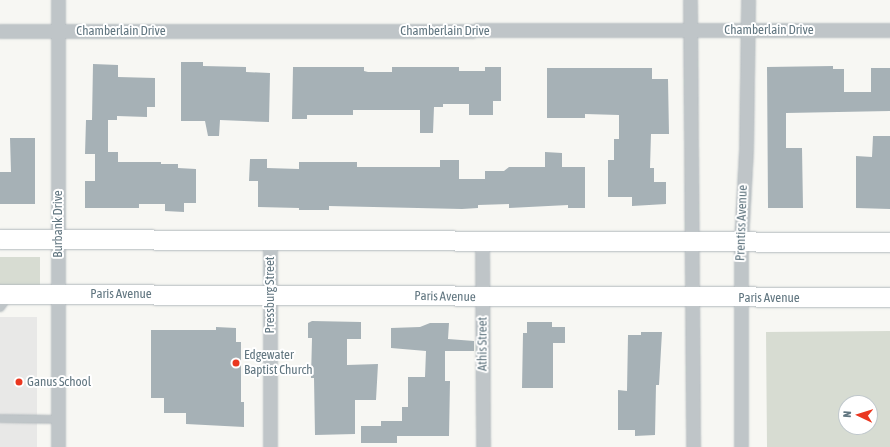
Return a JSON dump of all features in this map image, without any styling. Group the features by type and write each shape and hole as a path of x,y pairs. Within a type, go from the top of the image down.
{"street":[{"name":"Burbank Drive","path":"58,0 58,447"},
{"path":"690,0 689,153 693,242 694,447"},
{"name":"Prentiss Avenue","path":"741,447 741,242 748,0"},
{"name":"Chamberlain Drive","path":"0,31 890,30"},
{"path":"0,239 890,242"},
{"name":"Pressburg Street","path":"270,240 270,447"},
{"name":"Athis Street","path":"482,241 483,447"},
{"name":"Paris Avenue","path":"3,298 58,294 693,298 890,297"}],"lane":[{"path":"0,418 58,419"}],"shaded area":[{"path":"0,257 40,257 40,286 0,286"},
{"name":"Ganus School","path":"0,317 37,317 37,447 0,447"},
{"path":"890,331 890,447 767,447 766,332"}],"building":[{"path":"181,62 203,62 203,66 246,67 246,72 270,73 269,122 220,120 219,136 208,136 205,121 181,121"},
{"path":"93,64 118,65 118,77 155,78 155,107 147,107 147,117 117,116 117,120 108,120 108,152 118,152 118,162 161,162 161,164 178,164 178,168 196,169 196,203 184,203 184,212 165,211 165,204 139,204 139,208 85,208 85,181 95,181 95,154 85,154 86,120 92,120"},
{"path":"833,66 833,69 844,69 844,92 871,92 871,68 890,68 890,111 786,113 786,148 802,148 803,208 768,208 767,67"},
{"path":"293,67 364,67 364,71 368,72 392,72 392,67 459,67 459,71 485,71 485,67 501,67 501,101 493,101 493,115 469,115 469,104 443,104 443,107 434,107 433,133 420,133 420,110 353,110 353,115 307,115 307,119 292,119"},
{"path":"547,68 652,68 652,79 668,79 669,134 651,134 650,168 654,168 654,182 666,182 666,204 632,206 632,197 608,197 608,160 614,160 614,139 619,139 619,115 585,114 585,118 547,118"},
{"path":"873,136 890,136 890,209 856,208 856,156 872,157"},
{"path":"10,138 35,138 35,204 0,204 0,172 11,172"},
{"path":"545,152 562,153 562,167 585,167 585,208 568,208 568,205 509,208 509,204 478,205 478,208 462,209 329,206 329,210 299,210 299,208 258,207 258,181 249,181 250,159 267,159 267,168 299,169 299,162 357,162 357,167 440,167 440,160 459,160 459,179 485,179 485,171 504,171 509,167 545,167"},
{"path":"312,321 361,322 361,339 347,339 347,365 378,364 376,400 355,400 355,434 315,435 314,378 311,378 312,338 308,338 308,323"},
{"path":"527,322 552,322 552,327 565,327 565,343 553,343 553,388 522,388 523,333 527,333"},
{"path":"430,323 449,323 448,339 474,341 474,351 445,351 445,381 450,381 449,436 397,436 397,443 361,443 361,426 381,426 381,421 402,421 402,407 408,407 408,377 425,377 426,351 391,348 391,328 420,327"},
{"path":"216,327 236,328 236,342 241,342 241,402 244,402 244,427 186,424 186,413 164,413 164,398 151,398 151,330 216,330"},
{"path":"641,332 662,332 659,385 656,385 655,435 635,436 635,430 618,430 618,390 627,391 628,335 641,335"}],"place":[{"name":"Edgewater Baptist Church","path":"236,363"},
{"name":"Ganus School","path":"19,382"}]}
